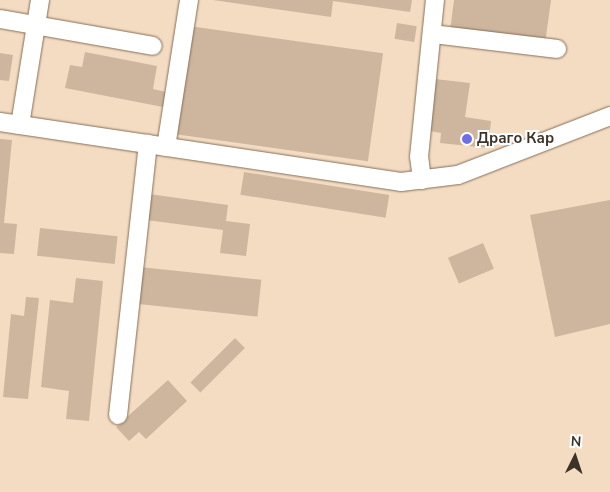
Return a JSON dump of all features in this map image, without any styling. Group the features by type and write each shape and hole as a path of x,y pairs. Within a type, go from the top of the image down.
{"street":[{"path":"20,125 40,0"},
{"path":"166,147 189,0"},
{"path":"422,180 419,156 435,0"},
{"path":"0,18 153,46"},
{"path":"432,34 557,49"},
{"path":"0,122 401,182 458,175 610,116"},
{"path":"118,415 148,144"}],"building":[{"path":"213,0 412,0 410,12 333,1 331,17"},
{"path":"454,0 551,0 545,44 450,31"},
{"path":"397,23 417,26 414,42 394,39"},
{"path":"189,26 383,53 368,161 174,134"},
{"path":"85,52 157,66 153,89 166,92 163,107 65,88 70,65 82,67"},
{"path":"0,53 13,55 9,81 0,80"},
{"path":"435,79 470,83 465,117 491,121 488,148 440,143 441,133 429,131"},
{"path":"0,139 12,140 4,223 17,224 14,254 0,253"},
{"path":"244,172 389,195 386,218 240,195"},
{"path":"149,194 228,205 226,221 250,224 246,256 220,253 223,230 146,220"},
{"path":"610,200 610,324 555,337 530,215"},
{"path":"40,228 118,236 115,264 37,256"},
{"path":"483,243 494,269 459,284 448,258"},
{"path":"140,267 261,280 257,317 136,304"},
{"path":"76,278 103,281 89,421 66,419 69,391 41,387 50,300 73,303"},
{"path":"26,297 39,298 28,399 3,397 11,314 24,316"},
{"path":"235,338 245,348 200,392 190,383"},
{"path":"168,380 187,401 146,439 139,432 129,441 116,427"}],"place":[{"name":"Драго Кар","path":"467,139"}]}
